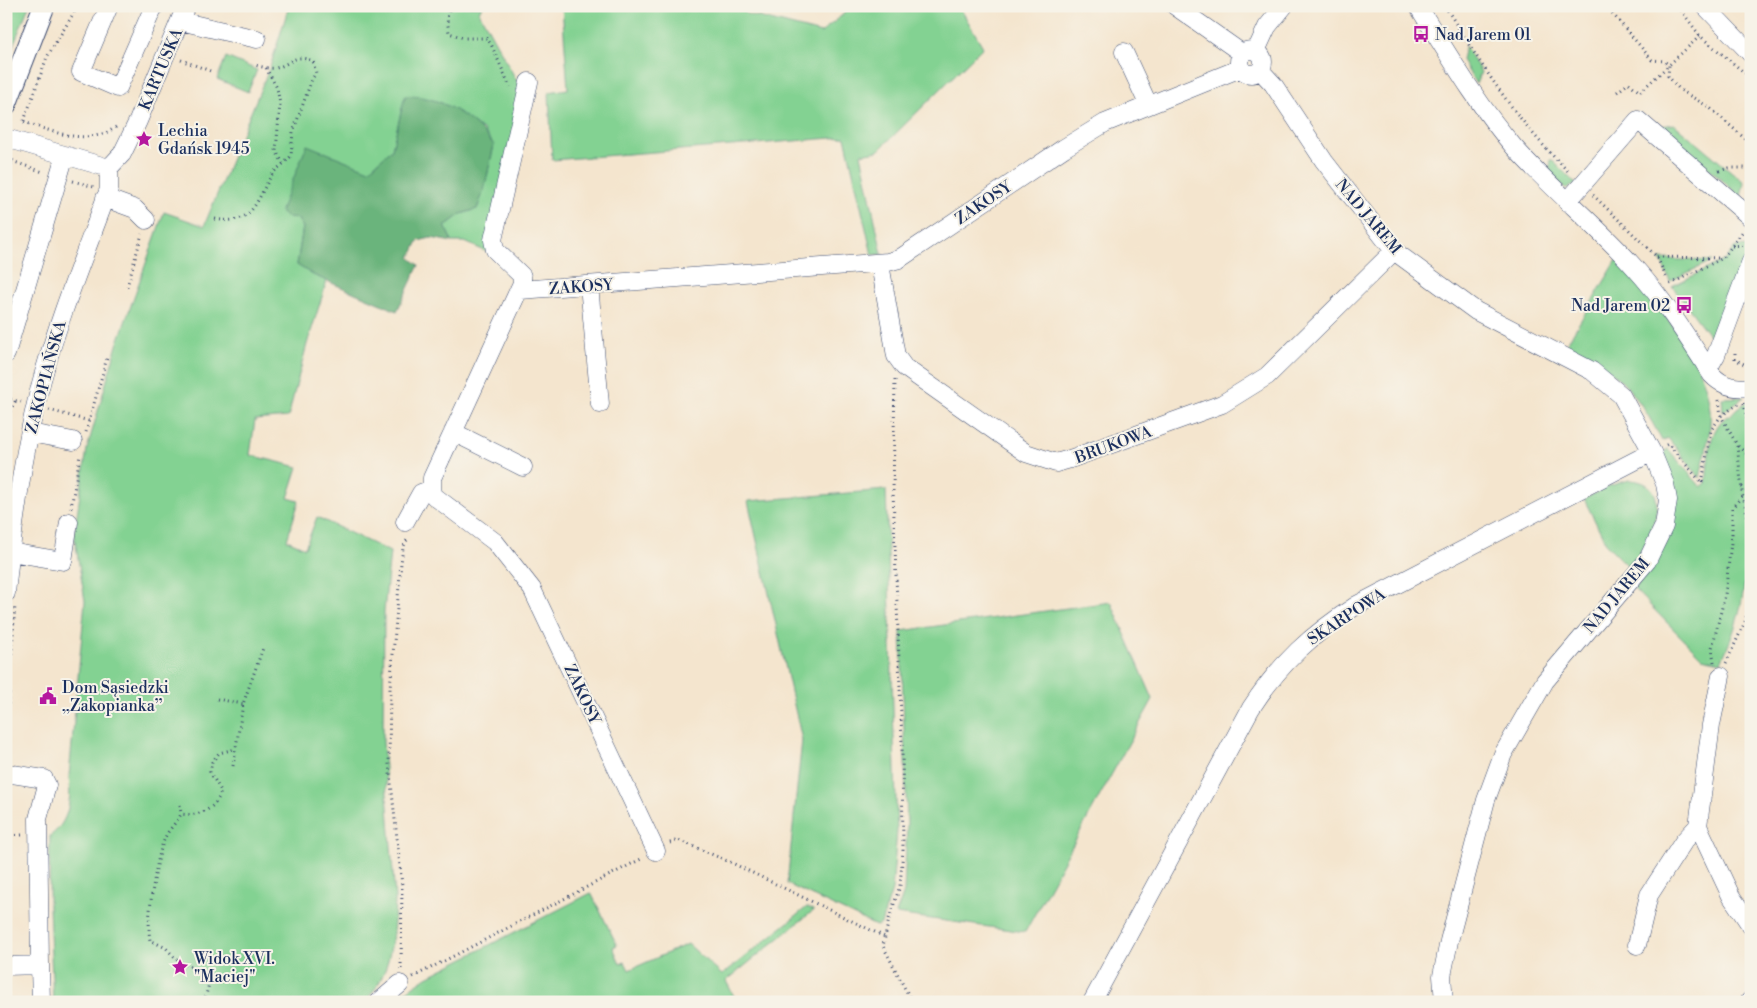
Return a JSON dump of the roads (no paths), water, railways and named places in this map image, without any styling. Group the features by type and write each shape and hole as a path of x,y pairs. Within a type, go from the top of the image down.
{"main road":[{"path":"6,104 44,6"}],"street":[{"path":"109,6 81,72 118,88 154,6"},
{"path":"1175,6 1247,58 1267,27 1284,6"},
{"path":"1418,6 1462,76 1496,123 1531,166 1634,267 1680,324 1708,369 1718,381 1747,393"},
{"path":"1704,6 1751,54"},
{"path":"183,13 257,39"},
{"name":"KARTUSKA","path":"109,168 122,154 138,121 183,13"},
{"path":"1124,52 1148,104"},
{"name":"NAD JAREM","path":"1247,58 1263,59 1260,70 1273,84 1324,161 1394,251 1476,312 1592,371 1608,384 1660,448 1668,500 1664,526 1647,561 1546,681 1503,754 1486,800 1453,924 1442,976 1444,1002"},
{"name":"ZAKOSY","path":"520,290 880,264 899,258 1105,123 1247,58"},
{"path":"408,528 421,493 432,489 432,478 520,290 522,276 495,250 493,240 529,82"},
{"path":"1567,202 1638,120 1704,177 1748,222"},
{"path":"12,139 109,168"},
{"path":"6,354 65,155"},
{"name":"ZAKOPIAŃSKA","path":"11,596 10,552 36,406 61,318 109,189 109,168"},
{"path":"105,198 135,209 146,220"},
{"name":"BRUKOWA","path":"880,264 896,356 904,366 1026,453 1056,462 1070,459 1222,404 1242,393 1285,360 1394,251"},
{"path":"1708,369 1716,355 1751,261"},
{"path":"589,285 600,404"},
{"path":"453,432 524,466"},
{"path":"30,433 73,441"},
{"name":"SKARPOWA","path":"1092,1002 1251,708 1266,684 1295,651 1320,630 1356,605 1660,448"},
{"name":"ZAKOSY","path":"432,489 434,496 495,542 532,589 656,851"},
{"path":"10,552 63,561 69,522"},
{"path":"1721,676 1711,725 1698,826 1711,858 1731,896 1751,926"},
{"path":"6,773 33,776 44,779 47,784 38,819 40,1002"},
{"path":"1637,945 1649,895 1684,841 1698,826"},
{"path":"6,966 40,966"},
{"path":"379,1002 400,984"}],"tram line":[{"path":"6,15 10,6"}],"place":[{"name":"Nad Jarem 01","path":"1421,34"},
{"name":"Lechia Gdańsk 1945","path":"144,139"},
{"name":"Nad Jarem 02","path":"1684,305"},
{"name":"Dom Sąsiedzki „Zakopianka”","path":"48,696"},
{"name":"Widok XVI. \"Maciej\"","path":"180,967"}]}
